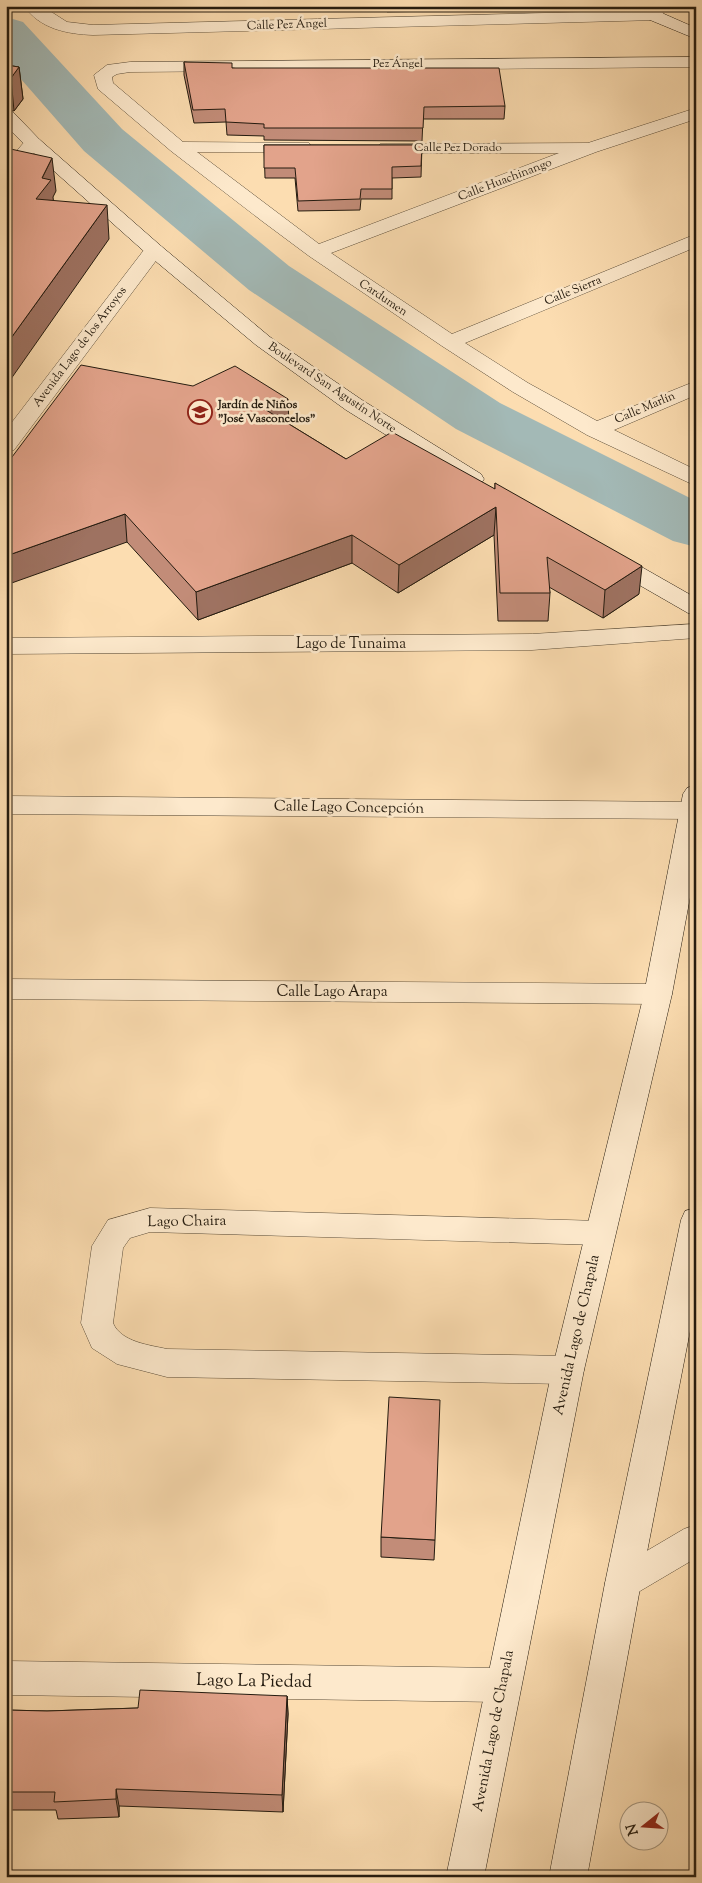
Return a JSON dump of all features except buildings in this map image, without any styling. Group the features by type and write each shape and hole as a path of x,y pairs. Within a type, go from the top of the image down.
{"street":[{"path":"632,6 695,33"},
{"name":"Calle Pez Ángel","path":"36,11 53,24 73,29 117,30 656,15"},
{"name":"Pez Ángel","path":"103,75 113,69 130,66 696,62"},
{"name":"Cardumen","path":"103,75 104,84 177,148 316,252 449,342 530,393 595,430 696,479"},
{"name":"Calle Huachinango","path":"316,252 590,148 696,113"},
{"name":"Boulevard San Agustín Norte","path":"6,115 33,143 154,250 263,341 354,406 493,491"},
{"path":"6,175 33,143"},
{"path":"177,148 324,148"},
{"name":"Calle Pez Dorado","path":"364,148 590,148"},
{"name":"Calle Sierra","path":"449,342 696,240"},
{"name":"Avenida Lago de los Arroyos","path":"6,445 154,250"},
{"name":"Calle Marlín","path":"595,430 696,387"},
{"path":"594,550 696,608"},
{"name":"Lago de Tunaima","path":"6,646 532,642 696,631"},
{"name":"Calle Lago Concepción","path":"6,805 694,803"},
{"name":"Avenida Lago de Chapala","path":"465,1877 502,1685 568,1370 658,994 694,803"},
{"name":"Calle Lago Arapa","path":"6,989 658,994"},
{"name":"Lago Chaira","path":"568,1370 167,1363 128,1354 103,1338 97,1322 108,1246 120,1230 150,1220 600,1233"},
{"path":"568,1877 623,1583 695,1224"},
{"path":"623,1583 696,1540"},
{"name":"Lago La Piedad","path":"6,1678 502,1685"}],"waterway":[{"path":"6,32 103,140 269,278 478,416 696,527"}],"place":[{"name":"Jardín de Niños \"José Vasconcelos\"","path":"200,412"}]}
